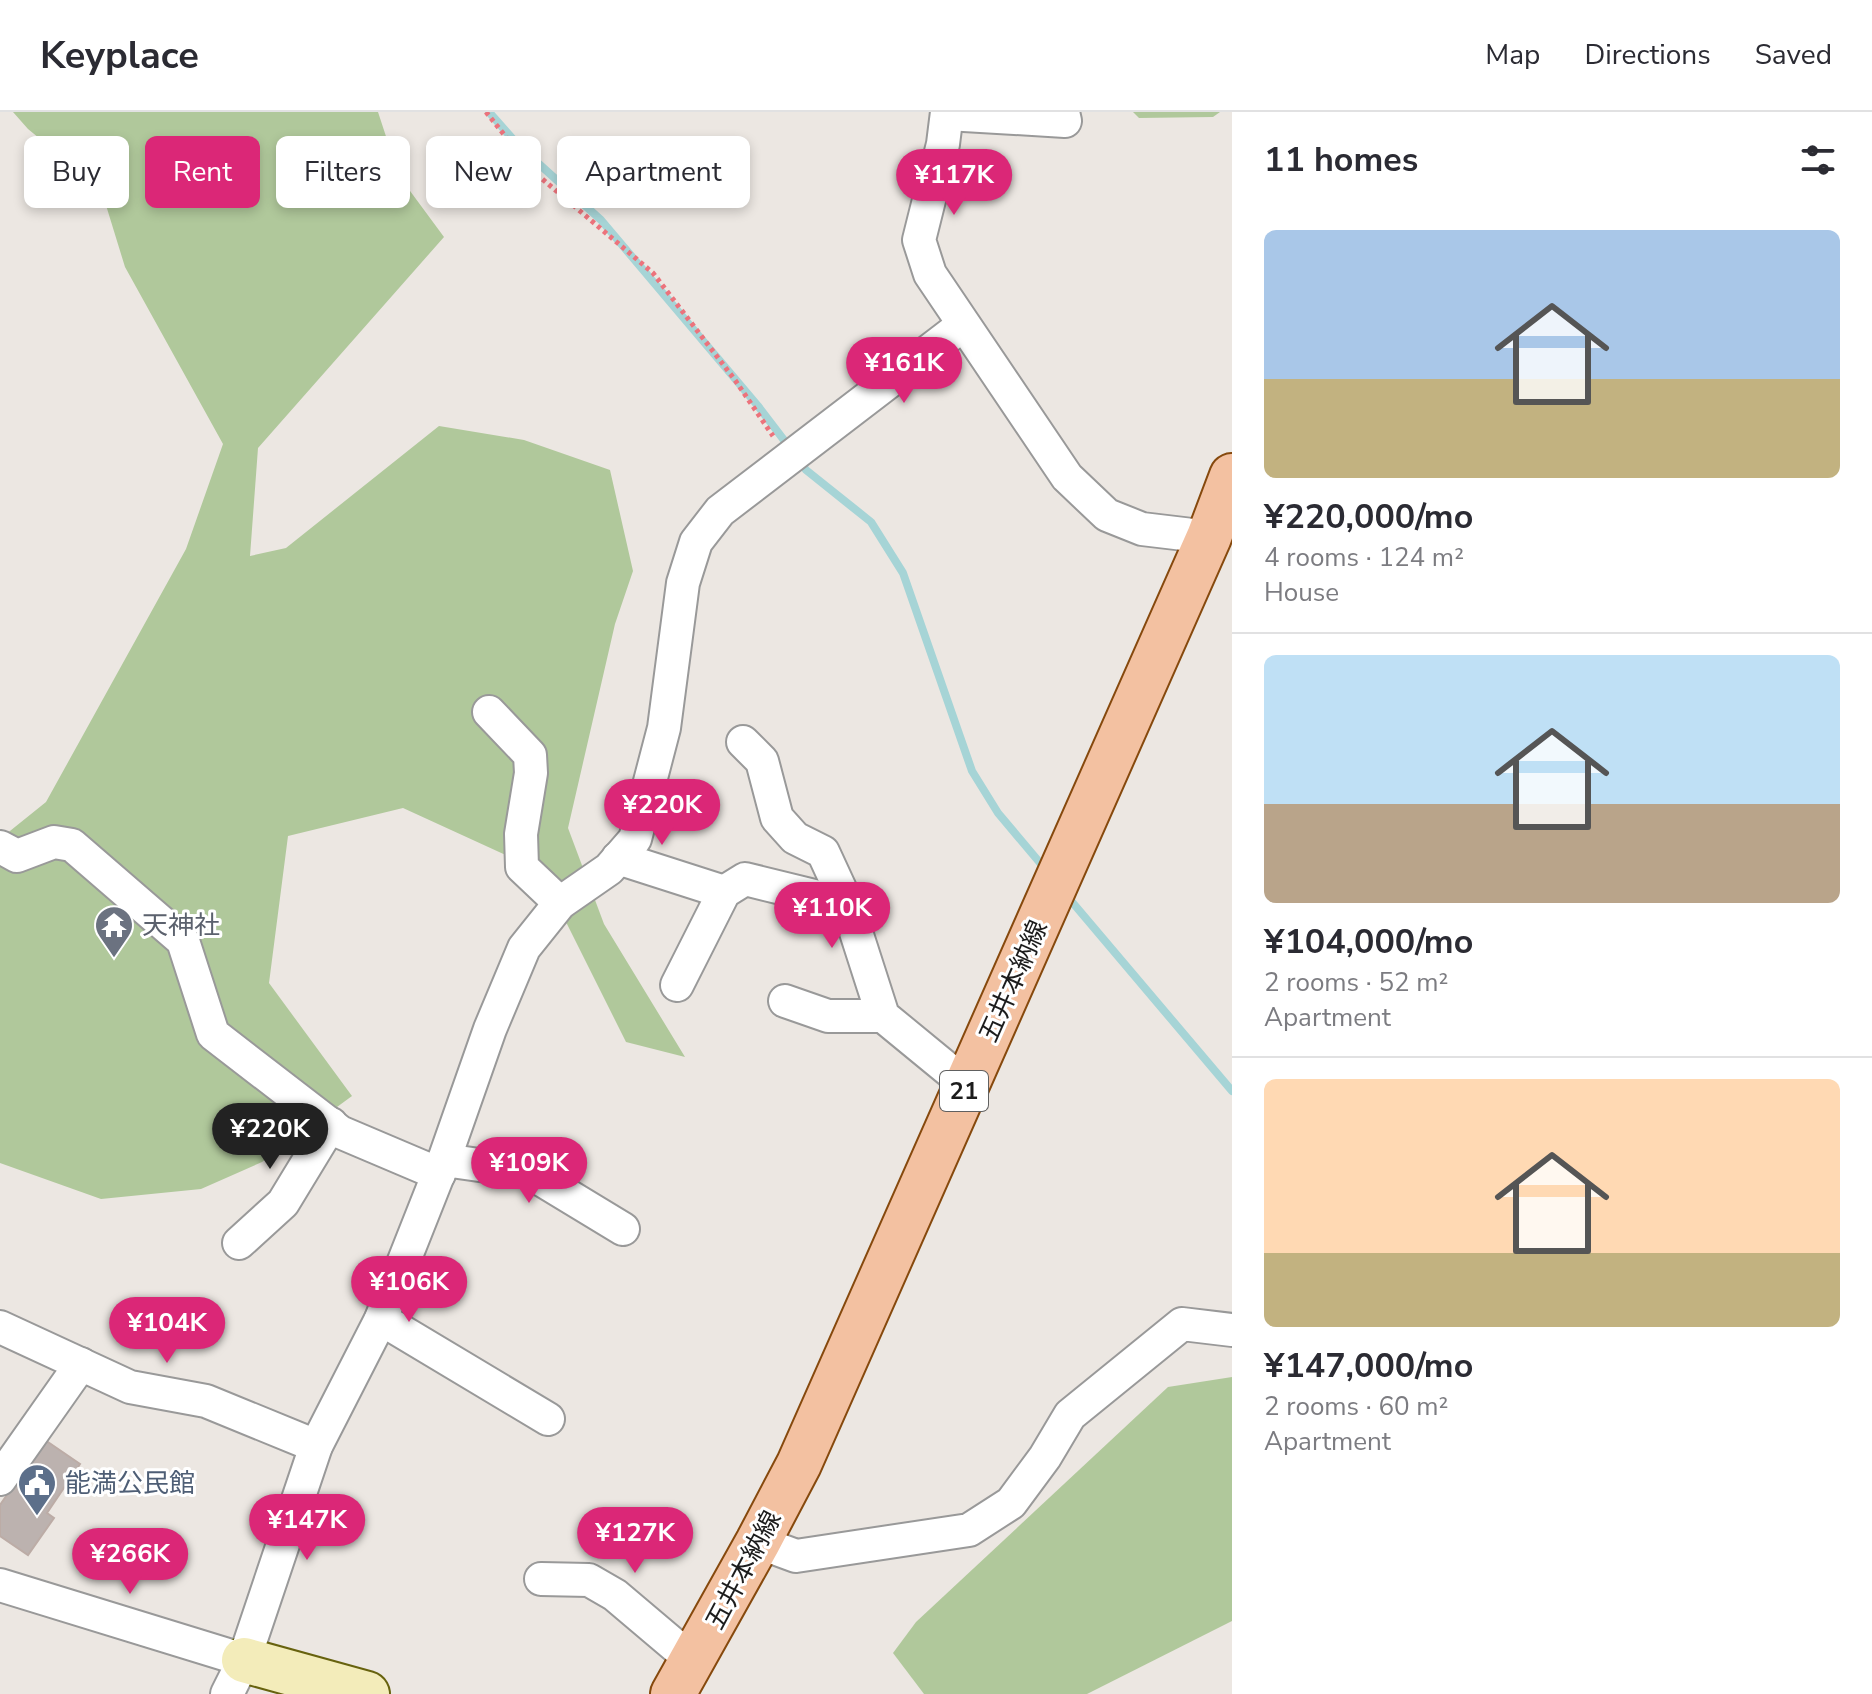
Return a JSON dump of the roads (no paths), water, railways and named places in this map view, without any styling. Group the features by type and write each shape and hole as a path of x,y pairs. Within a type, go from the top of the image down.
{"main road":[{"name":"五井本納線","path":"683,1678 799,1464 1209,537 1232,476"}],"street":[{"path":"1063,112 1065,121 947,113 943,144 919,240 930,274 1067,477 1107,515 1142,529 1209,537"},
{"path":"236,1677 316,1446 381,1319 441,1167 490,1029 524,948 560,903 609,869 635,839 664,728 683,583 696,542 720,511 963,325"},
{"path":"489,712 530,755 531,773 521,834 522,867 560,903"},
{"path":"743,742 762,761 777,818 795,838 823,852 847,904 883,1016 967,1085"},
{"path":"0,847 17,856 54,842 72,845 183,941 213,1034 340,1132 441,1167 529,1172 623,1229"},
{"path":"618,858 724,892"},
{"path":"677,985 724,892 745,879 847,904"},
{"path":"785,1001 828,1016 883,1016"},
{"path":"239,1243 283,1203 331,1124"},
{"path":"381,1319 548,1419"},
{"path":"758,1542 796,1556 969,1530 1011,1503 1045,1457 1070,1415 1182,1324 1232,1330"},
{"path":"0,1327 130,1387 206,1401 316,1446"},
{"path":"0,1479 81,1364"},
{"path":"541,1579 589,1580 615,1595 683,1678"},
{"path":"0,1585 236,1677 367,1694"}],"waterway":[{"path":"489,112 518,145 601,220 790,448"},
{"path":"798,459 806,470 871,522 903,573 972,771 998,813 1046,870"},
{"path":"1067,896 1232,1091"}],"place":[{"name":"天神社","path":"114,959"},
{"name":"能満公民館","path":"37,1517"}]}
